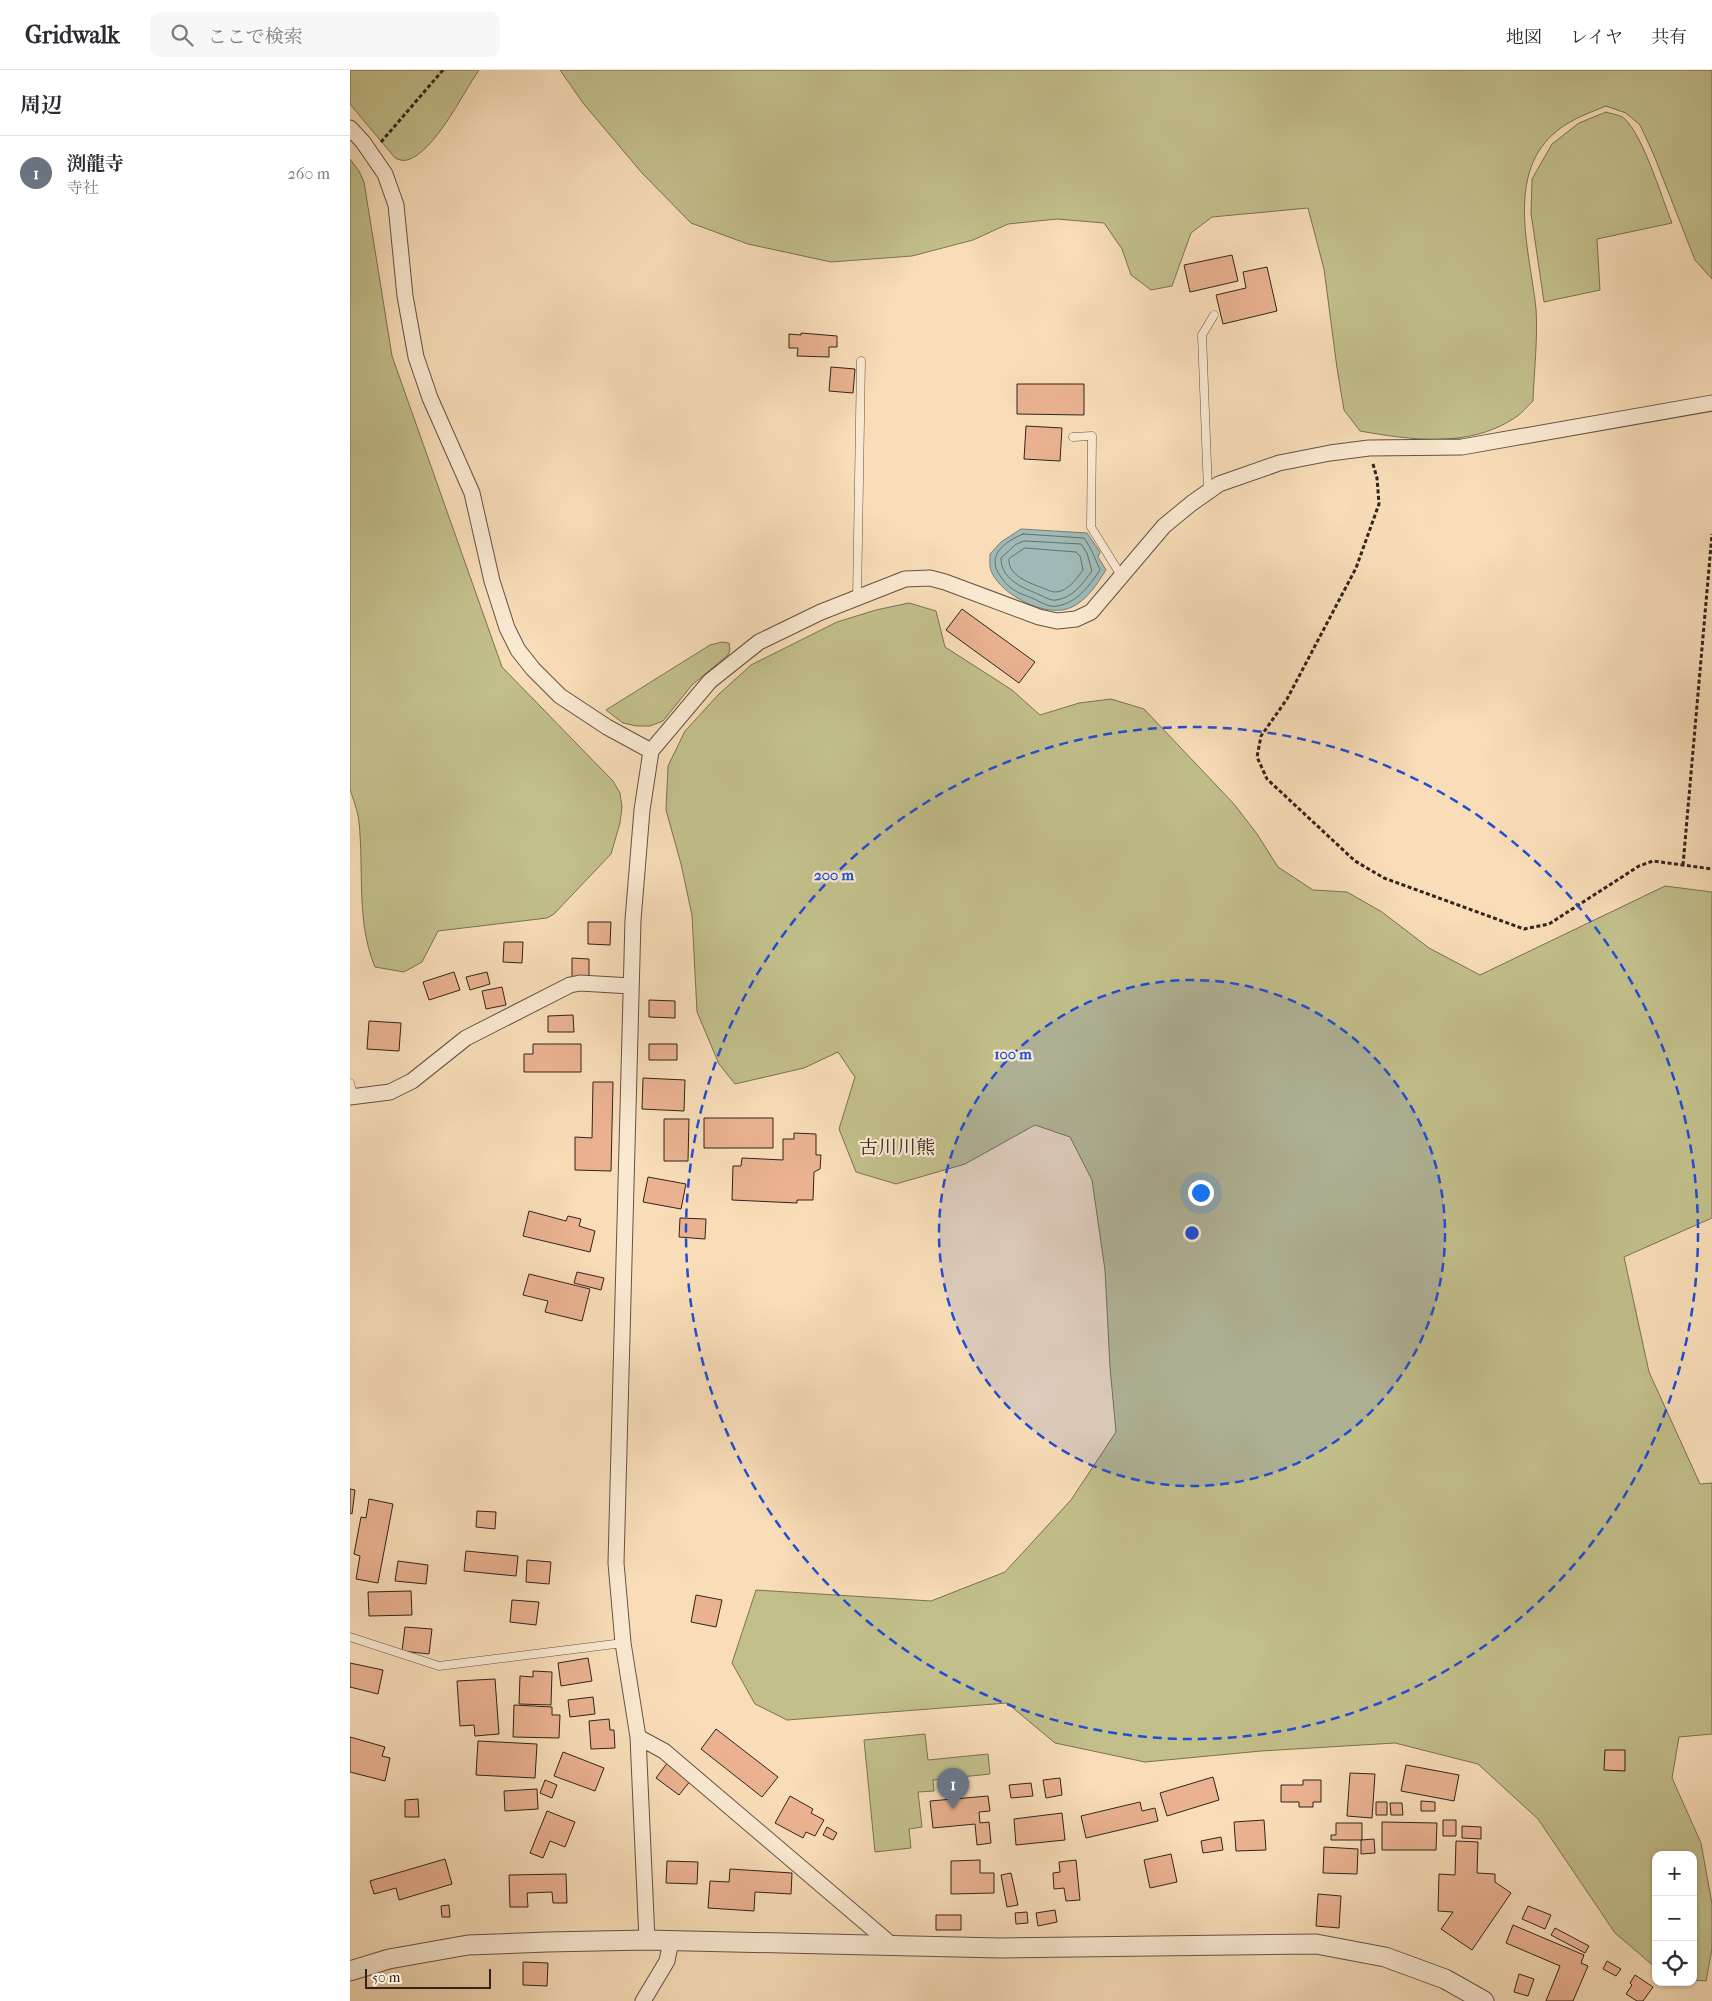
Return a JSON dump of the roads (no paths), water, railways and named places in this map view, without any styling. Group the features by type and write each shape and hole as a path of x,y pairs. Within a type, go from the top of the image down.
{"street":[{"path":"350,128 384,174 396,205 406,296 416,357 430,398 472,493 492,581 507,628 518,650 533,669 560,696 607,727 651,751"},
{"path":"647,1940 638,1737 623,1643 616,1562 633,920 642,810 651,751 710,681 759,642 821,612 905,579 930,578 1039,617 1057,621 1076,619 1091,612 1164,526 1208,491 1220,484 1279,463 1369,448 1462,447 1712,403"},
{"path":"351,1092 390,1092 412,1081 466,1038 570,985 580,983 631,986"},
{"path":"638,1737 664,1751 893,1946"},
{"path":"350,1971 389,1959 468,1945 647,1940 1000,1948 1316,1944 1385,1957 1445,1979 1484,2001"},
{"path":"643,2001 667,1961 671,1941"}],"lane":[{"path":"1208,491 1202,335 1214,315"},
{"path":"857,598 861,362"},
{"path":"1074,437 1092,436 1091,527 1122,576"},
{"path":"350,1636 439,1666 623,1643"}],"water":[{"path":"1021,529 1087,533 1100,552 1098,557 1106,570 1096,586 1078,604 1072,607 1062,610 1051,610 1027,603 1006,590 998,582 990,566 990,554 1001,542"}],"place":[{"name":"渕龍寺","path":"953,1809"}],"district":[{"name":"古川川熊","path":"897,1148"}]}
